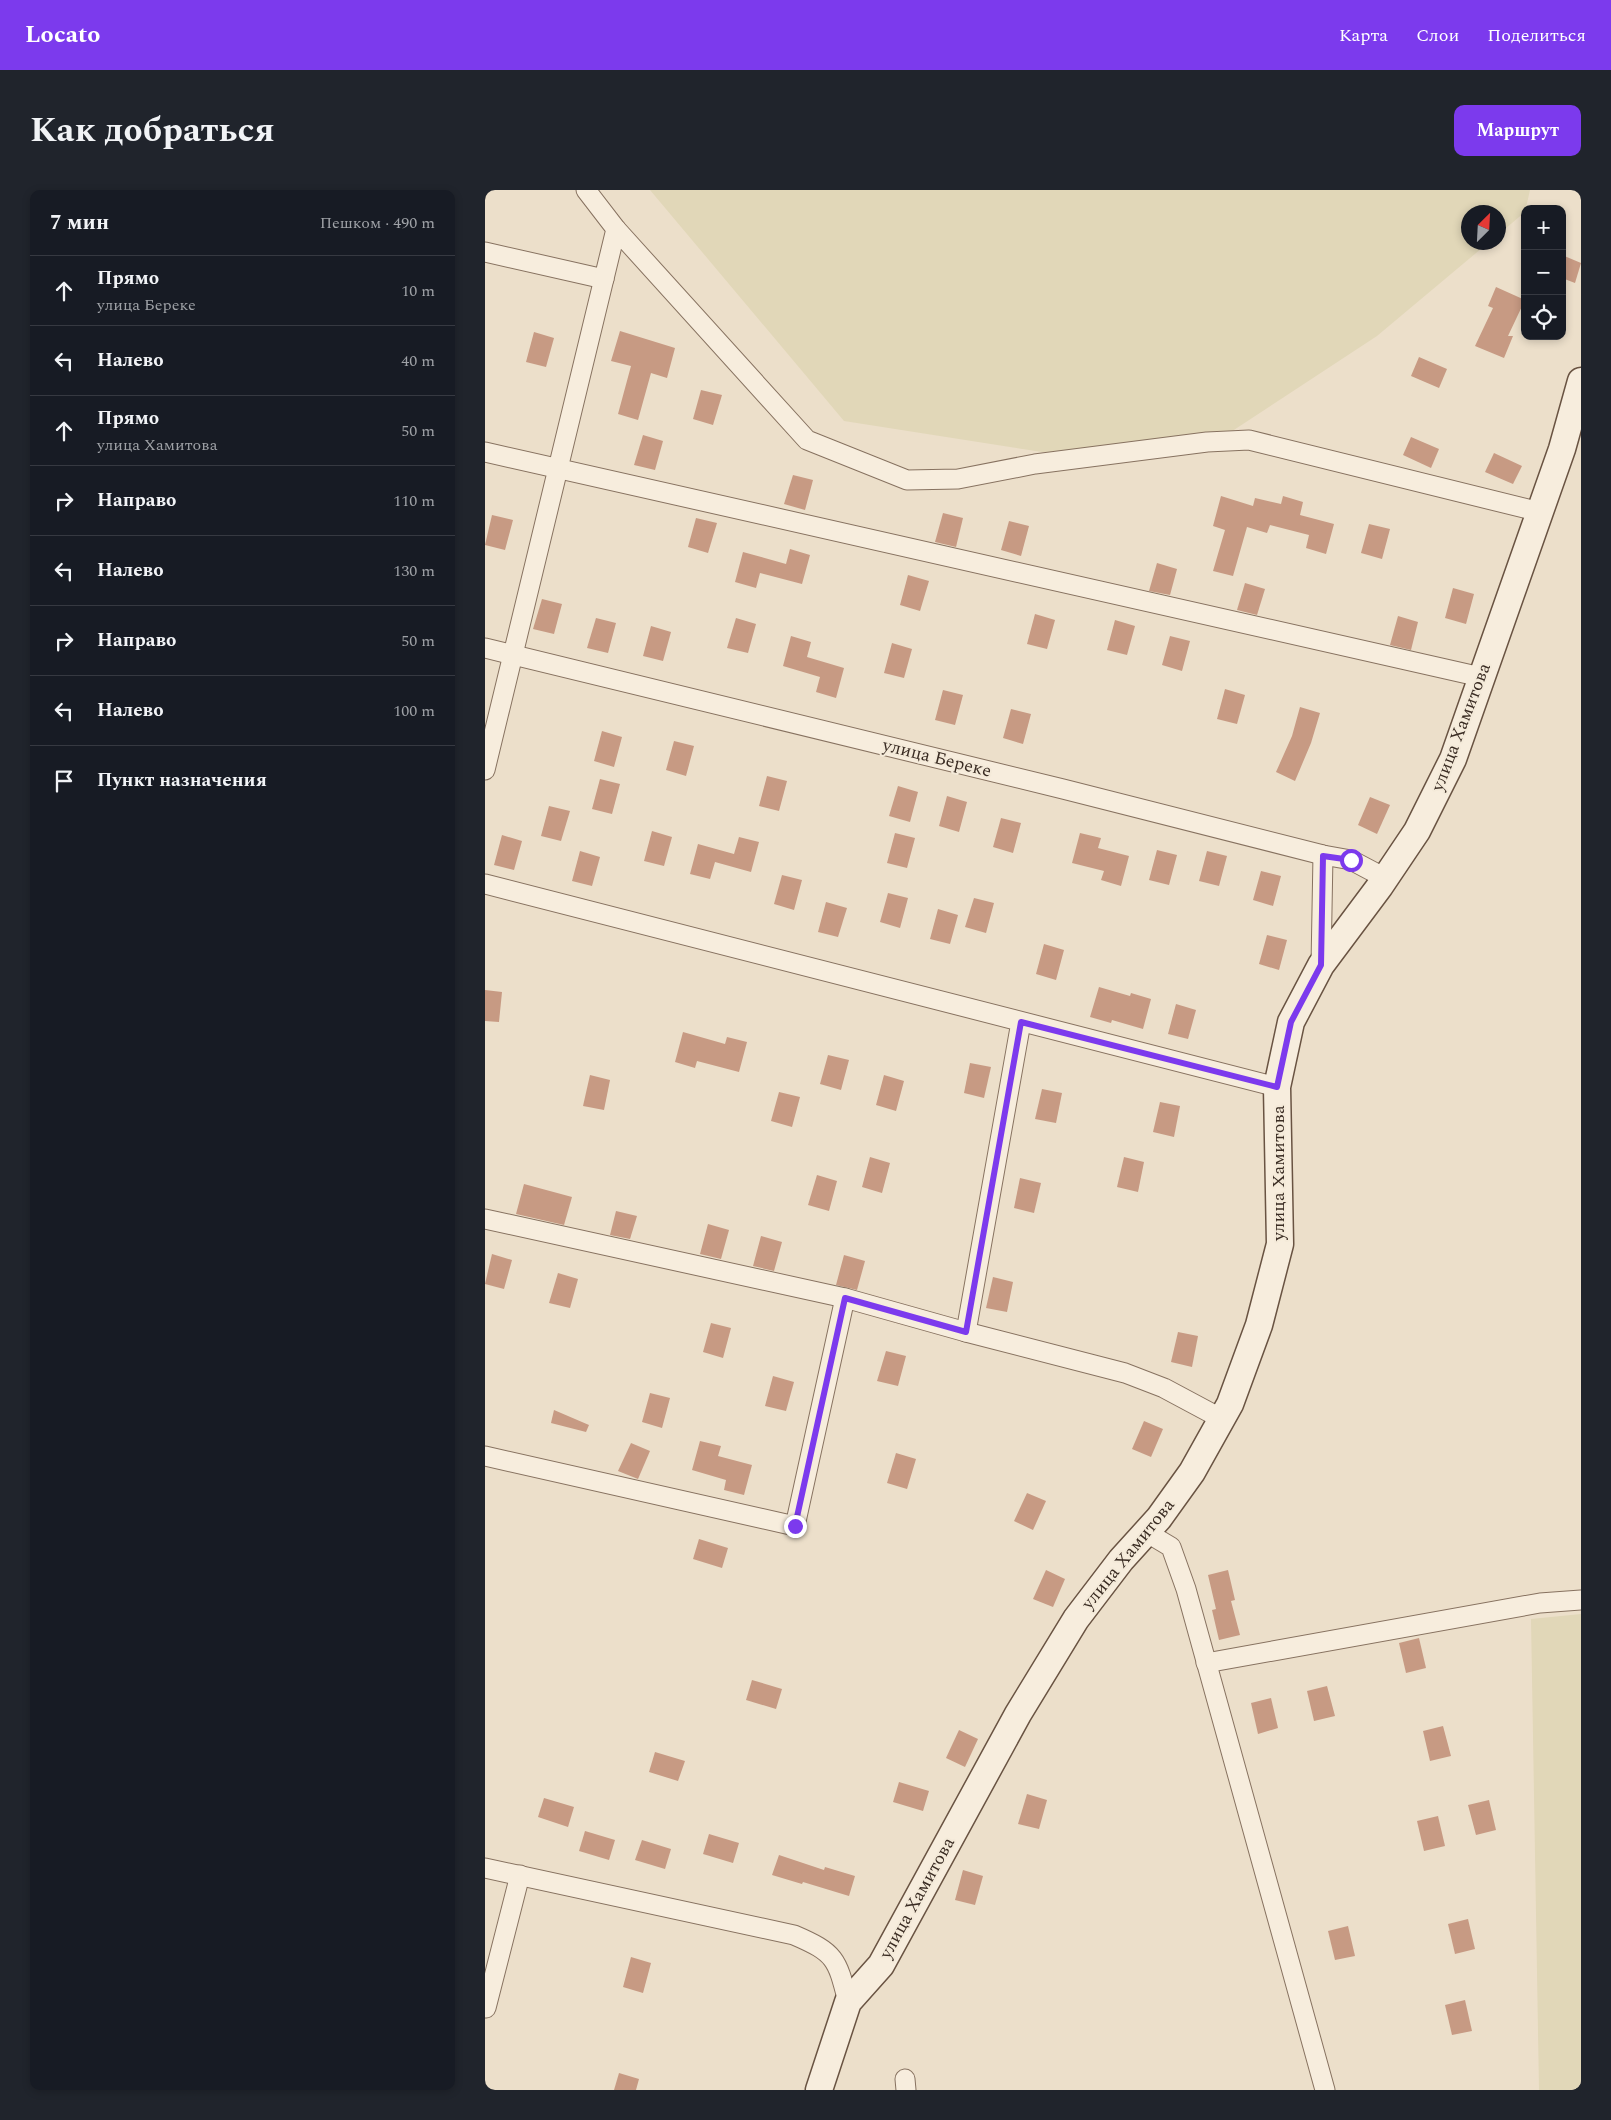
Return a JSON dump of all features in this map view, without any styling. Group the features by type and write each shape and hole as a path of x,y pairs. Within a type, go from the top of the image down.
{"street":[{"path":"586,190 616,229 807,440 907,480 958,479 1035,464 1207,442 1249,440 1540,512"},
{"path":"485,770 616,229"},
{"path":"485,252 604,279"},
{"name":"улица Хамитова","path":"819,2090 848,2002 881,1965 1017,1714 1076,1619 1121,1560 1159,1518 1192,1472 1230,1404 1259,1325 1280,1244 1277,1087 1291,1022 1321,965 1385,878 1417,830 1453,759 1562,449 1581,381"},
{"path":"485,452 1481,678"},
{"name":"улица Береке","path":"485,648 1063,789 1323,856 1351,860 1385,878"},
{"path":"1321,965 1323,856"},
{"path":"485,884 1277,1087"},
{"path":"966,1332 1021,1022"},
{"path":"485,1219 845,1298 966,1332 1125,1373 1164,1388 1222,1419"},
{"path":"485,1456 795,1526 845,1298"},
{"path":"1146,1532 1171,1548 1186,1589 1325,2090"},
{"path":"1206,1663 1540,1602 1581,1600"},
{"path":"485,1868 794,1935 821,1947 839,1967 848,2002"},
{"path":"486,2008 520,1875"}],"shaded area":[{"path":"650,190 1530,190 1527,205 1521,205 1521,215 1506,228 1506,205 1461,205 1461,250 1480,250 1377,336 1214,443 1055,454 844,421"},
{"path":"1581,1614 1581,2090 1539,2090 1531,1619"}],"building":[{"path":"1566,257 1581,263 1575,283 1566,280"},
{"path":"1496,287 1521,298 1521,308 1508,336 1513,336 1504,358 1475,346 1493,308 1488,306"},
{"path":"620,331 675,348 667,378 651,373 638,420 618,414 631,366 611,361"},
{"path":"534,332 554,338 546,367 526,362"},
{"path":"1419,357 1447,369 1439,388 1411,376"},
{"path":"701,390 722,395 713,425 693,419"},
{"path":"643,435 663,441 655,470 634,465"},
{"path":"1411,437 1439,449 1431,468 1403,455"},
{"path":"1494,453 1522,466 1513,484 1485,472"},
{"path":"793,475 813,480 805,510 784,504"},
{"path":"1221,496 1253,506 1255,498 1281,504 1283,496 1303,502 1300,515 1334,524 1326,554 1306,548 1309,535 1270,525 1267,533 1247,527 1233,576 1213,571 1225,530 1213,526"},
{"path":"943,513 963,518 956,547 935,542"},
{"path":"492,515 513,520 505,550 485,545"},
{"path":"696,518 717,523 708,553 688,547"},
{"path":"1009,521 1029,526 1021,556 1001,550"},
{"path":"1369,524 1390,529 1382,559 1361,553"},
{"path":"790,549 810,555 802,584 760,573 756,588 735,582 743,552 786,564"},
{"path":"1157,563 1177,569 1170,595 1149,591"},
{"path":"908,575 929,581 920,611 900,605"},
{"path":"1245,583 1265,589 1257,615 1237,610"},
{"path":"1453,588 1474,594 1466,624 1445,618"},
{"path":"542,599 562,604 554,634 533,629"},
{"path":"1035,614 1055,620 1047,649 1027,644"},
{"path":"1398,616 1418,622 1411,650 1390,645"},
{"path":"596,618 616,623 608,653 587,648"},
{"path":"736,618 756,624 748,653 727,648"},
{"path":"1115,620 1135,626 1127,655 1107,650"},
{"path":"651,626 671,632 663,661 643,656"},
{"path":"791,636 811,642 807,657 844,668 836,698 816,692 820,677 783,666"},
{"path":"1170,636 1190,641 1182,671 1162,665"},
{"path":"892,643 912,649 904,678 884,673"},
{"path":"1225,689 1245,695 1237,724 1217,719"},
{"path":"943,690 963,695 955,725 935,720"},
{"path":"1300,707 1320,713 1311,743 1295,781 1276,772 1292,736"},
{"path":"1011,709 1031,714 1023,744 1003,738"},
{"path":"602,731 622,737 614,767 594,761"},
{"path":"674,741 694,746 686,776 666,770"},
{"path":"767,776 787,781 779,811 759,806"},
{"path":"600,779 620,784 612,814 592,809"},
{"path":"898,786 918,792 910,822 889,816"},
{"path":"947,796 967,802 959,832 939,826"},
{"path":"1370,797 1390,805 1377,834 1358,825"},
{"path":"549,806 570,811 561,841 541,836"},
{"path":"1001,818 1021,823 1013,853 993,847"},
{"path":"652,831 672,837 664,866 644,861"},
{"path":"895,833 915,838 907,868 887,863"},
{"path":"1080,833 1101,838 1098,848 1129,856 1121,886 1101,880 1104,871 1072,863"},
{"path":"502,835 522,841 514,870 494,865"},
{"path":"739,837 759,842 751,872 715,862 710,879 690,874 698,844 734,854"},
{"path":"1157,850 1177,855 1169,885 1149,880"},
{"path":"580,851 600,857 592,886 572,881"},
{"path":"1207,851 1227,856 1219,886 1199,881"},
{"path":"1261,871 1281,876 1273,906 1253,900"},
{"path":"782,875 802,880 794,910 774,904"},
{"path":"888,893 908,898 900,928 880,922"},
{"path":"974,898 994,903 986,933 965,927"},
{"path":"826,902 847,908 838,937 818,932"},
{"path":"938,909 958,915 950,944 930,939"},
{"path":"1267,935 1287,940 1279,970 1259,964"},
{"path":"1044,944 1064,950 1056,980 1036,974"},
{"path":"1099,987 1130,996 1131,993 1151,999 1143,1029 1112,1020 1111,1023 1090,1017"},
{"path":"485,990 502,992 499,1022 485,1021"},
{"path":"1176,1004 1196,1010 1188,1039 1168,1034"},
{"path":"683,1032 725,1044 727,1037 747,1042 739,1072 697,1061 695,1068 675,1062"},
{"path":"828,1055 849,1060 841,1090 820,1084"},
{"path":"970,1063 991,1067 984,1098 964,1093"},
{"path":"590,1075 610,1080 604,1110 583,1106"},
{"path":"884,1075 904,1081 896,1111 876,1105"},
{"path":"1042,1089 1062,1093 1056,1123 1035,1119"},
{"path":"779,1092 800,1097 792,1127 771,1121"},
{"path":"1160,1102 1180,1106 1174,1137 1153,1132"},
{"path":"870,1157 890,1163 882,1193 862,1187"},
{"path":"1124,1157 1144,1162 1138,1192 1117,1187"},
{"path":"817,1175 837,1181 829,1211 808,1205"},
{"path":"1020,1178 1041,1183 1034,1213 1014,1208"},
{"path":"524,1184 572,1197 564,1225 516,1214"},
{"path":"616,1211 637,1216 630,1239 610,1235"},
{"path":"708,1224 729,1230 721,1259 700,1254"},
{"path":"761,1236 782,1242 774,1271 753,1266"},
{"path":"492,1254 512,1260 504,1289 485,1284"},
{"path":"844,1255 865,1261 857,1290 836,1285"},
{"path":"558,1273 578,1279 570,1308 549,1303"},
{"path":"993,1277 1013,1282 1007,1312 986,1308"},
{"path":"711,1323 731,1328 723,1358 703,1352"},
{"path":"1178,1332 1198,1336 1192,1367 1171,1362"},
{"path":"886,1351 906,1356 898,1386 877,1381"},
{"path":"773,1376 794,1382 786,1411 765,1406"},
{"path":"650,1393 670,1398 662,1428 642,1422"},
{"path":"554,1410 589,1425 586,1432 551,1423"},
{"path":"1144,1421 1163,1429 1151,1457 1132,1449"},
{"path":"700,1441 721,1446 718,1456 752,1465 744,1495 724,1490 726,1480 692,1470"},
{"path":"631,1443 650,1451 638,1479 618,1471"},
{"path":"896,1453 916,1459 907,1489 887,1483"},
{"path":"1027,1493 1046,1501 1033,1530 1014,1521"},
{"path":"699,1539 728,1548 722,1568 693,1559"},
{"path":"1046,1570 1065,1579 1053,1607 1033,1599"},
{"path":"1228,1570 1235,1600 1231,1601 1240,1635 1219,1640 1212,1610 1216,1609 1208,1575"},
{"path":"1419,1638 1426,1668 1406,1673 1399,1643"},
{"path":"752,1680 782,1689 776,1709 746,1700"},
{"path":"1327,1686 1335,1716 1314,1721 1307,1691"},
{"path":"1271,1698 1278,1728 1258,1734 1251,1703"},
{"path":"1443,1726 1451,1756 1430,1761 1423,1731"},
{"path":"959,1730 978,1739 965,1767 946,1758"},
{"path":"655,1752 685,1761 678,1781 649,1772"},
{"path":"899,1782 929,1791 923,1811 893,1802"},
{"path":"1027,1794 1047,1800 1039,1829 1018,1824"},
{"path":"544,1798 574,1807 568,1827 538,1817"},
{"path":"1489,1800 1496,1830 1476,1835 1468,1805"},
{"path":"1438,1816 1445,1846 1424,1851 1417,1821"},
{"path":"585,1831 615,1840 609,1860 579,1851"},
{"path":"709,1834 739,1843 733,1863 703,1854"},
{"path":"642,1840 671,1849 665,1869 635,1860"},
{"path":"779,1855 824,1870 825,1867 855,1876 849,1896 772,1875"},
{"path":"963,1870 983,1876 975,1905 955,1900"},
{"path":"1468,1919 1475,1949 1455,1954 1448,1924"},
{"path":"1348,1926 1355,1956 1335,1960 1328,1931"},
{"path":"631,1957 651,1963 643,1993 623,1987"},
{"path":"1465,2000 1472,2031 1452,2035 1445,2005"},
{"path":"619,2073 639,2079 636,2090 614,2090"}],"route":[{"path":"795,1526 845,1298 966,1332 1021,1022 1277,1087 1291,1022 1321,965 1323,856 1351,860"}]}
